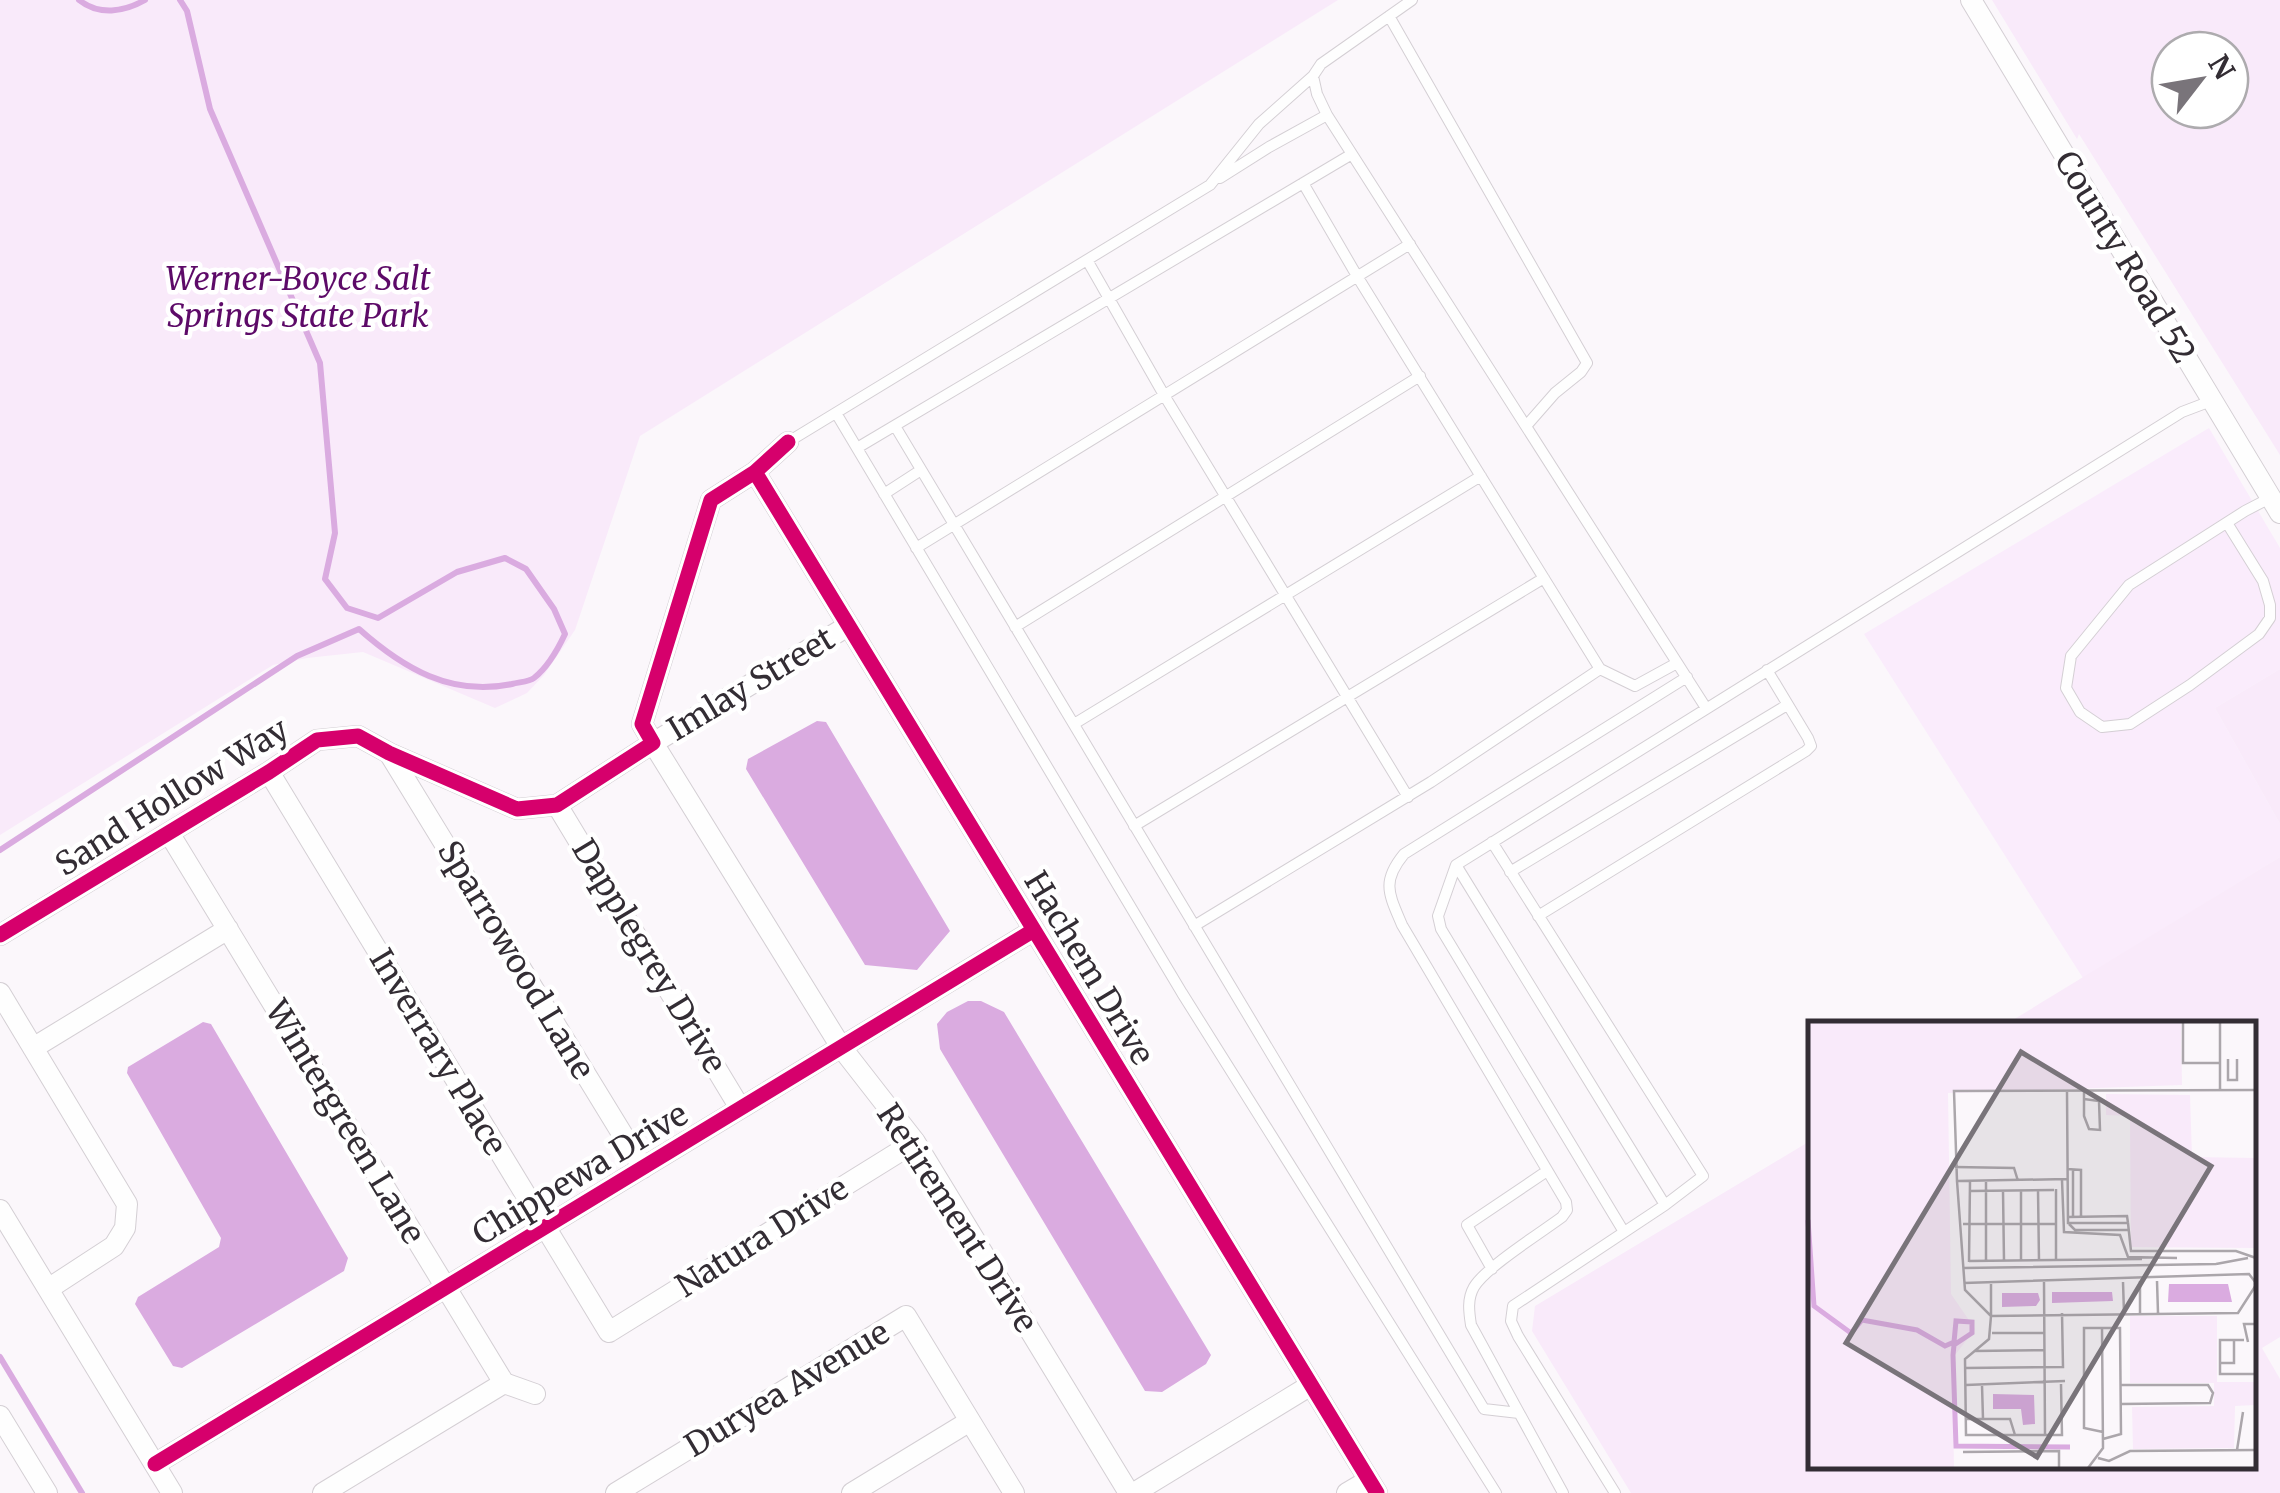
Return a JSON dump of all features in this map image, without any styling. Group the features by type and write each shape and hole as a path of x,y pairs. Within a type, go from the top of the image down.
{"street":[{"name":"County Road 52","path":"1970,0 2275,506"},
{"path":"557,805 654,742 642,724 711,500 755,472 788,442"},
{"name":"Hachem Drive","path":"755,472 1373,1486"},
{"name":"Imlay Street","path":"654,742 848,626"},
{"name":"Sand Hollow Way","path":"0,935 316,740 358,736 517,809 557,805"},
{"name":"Retirement Drive","path":"654,742 841,1047 915,1142 1131,1493"},
{"name":"Sparrowood Lane","path":"389,753 643,1168"},
{"name":"Inverrary Place","path":"268,772 609,1332"},
{"name":"Dapplegrey Drive","path":"557,805 740,1108"},
{"name":"Wintergreen Lane","path":"170,832 504,1383"},
{"path":"33,1048 228,929"},
{"name":"Chippewa Drive","path":"154,1464 1034,930"},
{"path":"0,993 127,1204 125,1228 114,1246 48,1289"},
{"name":"Natura Drive","path":"609,1332 915,1142"},
{"path":"0,1210 172,1493"},
{"name":"Duryea Avenue","path":"616,1493 906,1316 970,1420"},
{"path":"323,1493 504,1383 535,1394"},
{"path":"1131,1493 1311,1385"},
{"path":"0,1416 47,1493"},
{"path":"852,1493 970,1420 1014,1493"},
{"path":"1348,1493 1373,1486"}],"lane":[{"path":"1210,185 1259,124 1313,76 1321,64 1412,0"},
{"path":"1389,16 1587,362 1526,426"},
{"path":"1313,76 1327,115 1706,708"},
{"path":"788,442 1327,115"},
{"path":"857,448 1352,154"},
{"path":"1304,183 1600,668 1635,686 1677,663"},
{"path":"916,548 1410,244"},
{"path":"1088,260 1164,395 1408,797"},
{"path":"1015,627 1420,376"},
{"path":"1624,1232 1440,929 1438,916 1456,865 2182,412 2211,401"},
{"path":"836,413 1182,993 1496,1493"},
{"path":"895,426 1484,1410 1520,1413"},
{"path":"884,494 921,470"},
{"path":"1074,724 1481,476"},
{"path":"2227,523 2263,581 2270,618 2260,634 2130,724 2102,727 2080,712 2066,688 2071,656 2129,585 2227,523 2275,506"},
{"path":"1134,826 1544,578"},
{"path":"1194,926 1408,797 1600,668"},
{"path":"1538,916 1806,751 1810,746 1808,738 1767,670"},
{"path":"1563,1493 1471,1326 1468,1303 1475,1286 1492,1269 1562,1218 1566,1202 1402,925 1390,897 1390,871 1404,854 1687,677"},
{"path":"1510,872 1786,705"},
{"path":"1492,842 1703,1176 1513,1306 1511,1322 1615,1493"},
{"path":"1456,865 1665,1205"},
{"path":"1492,1269 1467,1225 1547,1170"}],"shaded area":[{"path":"2209,428 2280,548 2280,669 2215,708 2280,824 2280,857 2083,978 1864,634"},
{"path":"817,721 826,722 950,931 917,970 865,965 746,769 748,759"},
{"path":"968,1001 981,1001 1004,1012 1211,1355 1206,1364 1162,1392 1145,1391 940,1049 937,1024 947,1012"},
{"path":"203,1022 211,1024 348,1258 344,1271 182,1368 173,1366 135,1304 138,1297 219,1247 221,1238 127,1073 128,1067"}],"green space":[{"name":"Werner-Boyce Salt Springs State Park","path":"0,0 1338,0 640,436 575,630 527,693 495,708 363,652 273,665 0,835"},
{"path":"1992,0 2280,0 2280,455 2079,134 2077,139"},
{"path":"2280,669 2280,824 2215,708"},
{"path":"2280,857 2280,1337 2262,1348 2280,1379 2280,1493 1631,1493 1532,1331 1535,1306 1808,1142 1808,1468 2255,1468 2255,1021 2011,1021"}],"waterway":[{"path":"79,0 95,8 112,10 145,0"},
{"path":"0,850 297,656 359,629 393,656 429,676 448,683 490,687 534,678 556,652 565,634 554,609 526,569 505,558 457,572 378,618 347,608 325,579 335,533 320,363 210,109 187,11 180,0"},
{"path":"0,1357 82,1493"}],"cycle path":[{"path":"0,935 317,740 358,736 517,809 557,805 653,743 642,724 711,500 755,472 788,442"},
{"path":"755,472 1377,1493"},
{"path":"155,1464 1034,930"}]}
